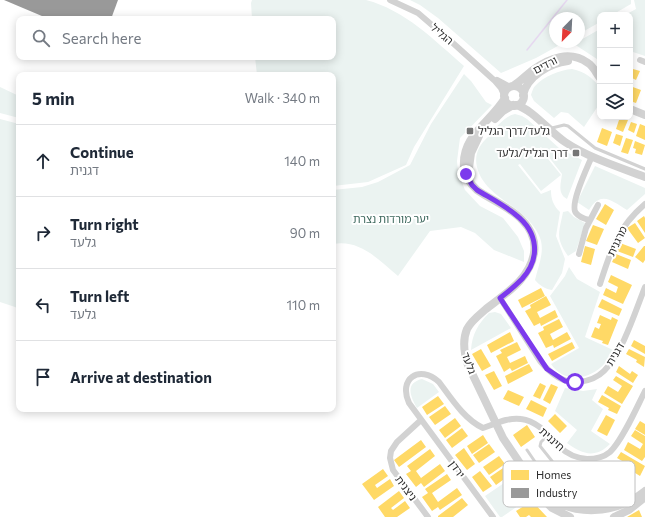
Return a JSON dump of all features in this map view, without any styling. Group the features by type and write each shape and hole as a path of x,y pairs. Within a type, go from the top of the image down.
{"street":[{"name":"הגליל","path":"390,0 418,13 489,75 502,88 504,96"},
{"name":"ורדים","path":"511,86 541,64 556,57 563,56 575,57 588,63 597,74"},
{"name":"ורדים","path":"523,96 525,87 532,78 559,62 566,61 586,64 597,75"},
{"name":"הגליל","path":"489,75 511,86"},
{"path":"572,146 528,105 519,88 511,86 505,92 504,96 507,102 526,109 555,134 572,146 592,156 645,177"},
{"name":"גלעד","path":"504,96 500,106 471,138 464,153 464,167 468,179 477,190 522,220 535,242 533,258 527,272 516,285 482,312 471,323 467,330 464,347 468,365 507,444 518,461"},
{"path":"514,105 522,101 523,96"},
{"name":"גלעד","path":"489,198 477,187 473,179 469,167 471,153 480,135 503,111 514,105"},
{"path":"633,110 645,115"},
{"path":"589,220 583,218 575,212 574,207 575,199 592,156"},
{"name":"מרגנית","path":"600,284 610,252 621,230 628,220 645,204"},
{"path":"579,254 589,220 598,205"},
{"name":"דגנית","path":"500,298 547,369 565,381 575,382 586,381 595,377 603,372 611,363 623,342 645,288"},
{"name":"ירדן","path":"493,517 409,403 405,393 406,386 412,377 421,373 433,377 439,382 467,417 474,423 483,428 496,423"},
{"name":"חיננית","path":"496,423 512,419 522,419 532,422 563,450 571,455 593,459 609,453 616,445 645,391"},
{"name":"ניצנית","path":"421,420 397,442 390,458 393,470 428,517"},
{"name":"גלעד","path":"635,498 645,491"},
{"path":"635,505 645,497"},
{"name":"גלעד","path":"551,507 570,517"},
{"name":"גלעד","path":"566,507 587,512 600,512 618,507"},
{"path":"614,517 633,507"}],"lane":[{"path":"552,128 564,125 568,126 594,148 645,169"},
{"path":"548,435 541,442 540,446 552,461"},
{"path":"526,450 534,461"}],"green space":[{"path":"252,0 366,0 394,11 406,18 430,36 464,66 414,147 406,165 368,182 336,186 336,72 257,72 255,60 336,60 336,16 252,16"},
{"path":"410,0 631,0 631,4 617,12 597,12 597,24 585,31 585,12 549,12 549,48 554,48 536,58 501,73 438,18 420,5"},
{"path":"634,0 645,0 645,56 633,52 633,12 630,12 636,9"},
{"path":"597,31 597,59 580,48 585,48 585,38"},
{"path":"572,69 581,72 588,75 597,84 597,108 584,127 568,113 561,112 554,118 534,101 531,95 534,87 539,82 547,76"},
{"name":"יער מורדות נצרת","path":"464,74 486,102 492,105 460,138 457,161 458,172 465,190 480,206 503,218 518,237 524,251 524,262 494,250 475,233 461,227 430,231 398,276 368,252 352,245 343,243 336,244 336,190 362,187 378,182 410,165 431,124"},
{"path":"0,87 16,95 16,117 0,113"},
{"path":"515,114 527,119 559,148 582,160 567,199 561,191 562,174 541,147 525,160 540,149 561,175 541,191 520,164 518,165 541,194 551,190 553,202 560,212 556,236 565,259 562,273 552,290 538,284 535,280 542,251 541,241 537,231 524,216 484,183 476,163 478,150 482,143 507,117"},
{"path":"0,119 16,123 16,308 0,302"},
{"path":"595,166 645,188 645,194 627,210 612,201 602,199 593,204 589,210 577,202"},
{"path":"568,211 574,217 585,223 576,251 568,256 561,244 559,230 563,212"},
{"path":"569,267 577,279 600,292 585,337 613,350 605,363 599,369 585,376 578,377 563,375 551,364 579,348 550,296 565,276"},
{"path":"495,312 501,314 511,328 471,350 474,334 479,325 489,313"},
{"path":"422,379 433,384 439,392 417,408 412,399 410,390 413,384"},
{"path":"565,388 583,391 597,389 592,400 603,409 591,431 610,444 599,452 583,452 567,443 577,430 555,411"},
{"path":"503,484 503,507 516,507 500,517 485,496"}],"building: Homes":[{"path":"633,69 640,71 636,80 633,78"},
{"path":"633,87 641,90 636,103 633,102"},
{"path":"619,120 628,120 623,132 616,129"},
{"path":"631,122 637,124 634,133 628,130"},
{"path":"640,124 645,126 645,140 636,136"},
{"path":"602,128 612,132 607,146 597,142"},
{"path":"616,134 623,136 620,146 613,143"},
{"path":"626,138 633,140 628,154 621,152"},
{"path":"635,141 645,145 642,155 635,153 636,149 633,148"},
{"path":"605,204 614,210 606,225 596,219"},
{"path":"644,216 645,218 645,233 637,221"},
{"path":"635,223 645,238 638,243 627,228"},
{"path":"593,225 604,229 597,245 586,241"},
{"path":"620,243 636,249 633,257 617,251"},
{"path":"585,246 595,249 591,265 581,262"},
{"path":"644,246 645,260 643,263 635,257"},
{"path":"616,254 631,260 628,269 612,262"},
{"path":"611,275 632,285 623,304 603,295 606,288 616,293 618,287 608,282"},
{"path":"541,288 545,296 522,308 518,300"},
{"path":"546,296 551,305 537,312 540,318 555,310 558,317 541,326 540,323 534,326 525,311 531,308 530,305"},
{"path":"602,299 622,309 619,316 598,307"},
{"path":"600,315 611,320 612,317 618,320 608,345 602,343 603,341 591,337 595,327 599,329 601,324 597,323"},
{"path":"559,319 563,327 550,334 553,340 567,332 571,339 554,348 553,345 546,348 538,333 544,330 543,327"},
{"path":"510,332 514,341 491,353 487,345"},
{"path":"634,340 645,346 645,354 631,346"},
{"path":"517,342 521,350 507,357 510,363 525,356 528,363 512,371 510,368 504,372 496,356 502,353 500,350"},
{"path":"572,342 575,348 552,361 548,354"},
{"path":"481,349 491,366 482,371 472,354"},
{"path":"629,349 645,357 644,367 636,362 637,360 626,354"},
{"path":"529,364 533,371 508,384 505,376"},
{"path":"619,366 630,374 632,371 638,375 633,383 616,372"},
{"path":"494,371 502,386 494,390 485,375"},
{"path":"616,376 633,386 622,404 604,393 608,386 618,392 622,386 613,380"},
{"path":"540,383 546,386 540,399 533,396"},
{"path":"551,384 558,387 550,404 543,400"},
{"path":"508,390 524,397 519,406 503,399"},
{"path":"602,395 621,406 617,414 608,410 609,408 598,402"},
{"path":"438,396 444,404 427,415 422,407"},
{"path":"531,400 547,408 543,417 526,409"},
{"path":"445,406 451,414 435,425 429,417"},
{"path":"555,414 567,426 560,433 548,421"},
{"path":"606,415 615,420 607,436 597,431"},
{"path":"455,418 461,426 445,438 439,430"},
{"path":"640,421 645,424 645,435 635,429"},
{"path":"527,425 535,437 521,447 513,435"},
{"path":"462,428 468,436 452,448 446,440"},
{"path":"635,430 645,436 645,457 642,461 624,450 628,442 640,449 643,444 631,436"},
{"path":"483,435 488,443 472,454 467,446"},
{"path":"421,440 426,447 399,467 394,460"},
{"path":"489,444 495,452 479,463 473,455"},
{"path":"464,448 475,464 467,470 455,455"},
{"path":"430,449 435,456 416,471 421,478 440,464 445,471 424,487 421,483 416,487 406,474 411,471 407,466"},
{"path":"621,452 645,466 640,476 635,473 635,461 622,461 617,458"},
{"path":"499,456 503,461 503,465 489,475 483,467"},
{"path":"503,468 503,480 496,485 490,477"},
{"path":"383,469 388,476 375,485 377,488 390,479 394,486 374,500 362,484"},
{"path":"480,471 492,486 483,492 472,477"},
{"path":"447,474 451,480 432,493 438,502 457,488 462,495 440,510 438,507 432,511 422,497 428,493 425,489"},
{"path":"399,491 404,498 391,508 393,510 405,501 410,508 397,517 385,517 378,507"},
{"path":"462,498 468,505 453,517 438,517 438,516"},
{"path":"522,507 538,507 547,517 531,517 529,515 526,517 520,517 516,511"},
{"path":"639,510 642,517 627,517"}],"building: Industry":[{"path":"4,0 118,0 112,16 42,16"}],"waterway":[{"path":"527,50 567,0"}],"place":[{"name":"גלעד/דרך הגליל","path":"470,131"},
{"name":"דרך הגליל/גלעד","path":"576,153"}],"route":[{"path":"466,174 472,185 477,190 515,214 528,227 535,242 531,265 522,279 500,298 540,361 547,369 565,381 575,382"}]}
